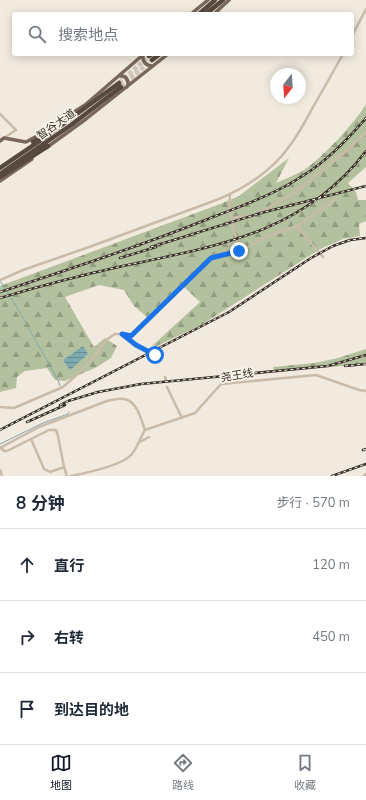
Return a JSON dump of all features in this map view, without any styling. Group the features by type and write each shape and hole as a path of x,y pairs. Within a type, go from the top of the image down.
{"highway":[{"path":"201,12 215,0"},
{"path":"208,12 223,0"},
{"name":"智谷大道","path":"0,167 121,84"},
{"name":"智谷大道","path":"0,174 72,125 121,84"},
{"path":"0,167 85,104"},
{"path":"0,177 48,146"}],"main road":[{"path":"193,12 208,0"},
{"path":"216,12 229,0"},
{"path":"148,56 143,59 145,63 153,66"},
{"path":"0,181 86,119 148,56"},
{"path":"0,141 4,138 22,142 31,140 85,104 153,66 166,56"}],"street":[{"path":"354,32 366,9"},
{"path":"0,280 23,270 230,195 254,180 272,166 291,145 342,56"},
{"path":"0,114 16,130 4,138"},
{"path":"231,218 255,215 294,193 344,153 366,132"},
{"path":"230,195 229,208 239,251"},
{"path":"0,406 14,408 63,387 93,358 106,340 115,334 131,336 211,258 239,251 268,236 297,226 336,199"},
{"path":"297,226 323,257"},
{"path":"122,334 136,345 155,355"},
{"name":"尧王线","path":"145,430 195,413 221,384 316,376 366,391"},
{"path":"167,387 182,418"},
{"path":"0,448 39,427 107,401 124,399 133,405 145,430 131,456 94,472 71,476"},
{"path":"0,448 7,451 49,430 56,430 67,476"},
{"path":"138,443 149,436"},
{"path":"32,438 44,470 50,472 64,467"},
{"path":"0,470 2,476"}],"green space":[{"path":"366,104 366,167 348,183 356,192 358,200 366,200 366,221 359,224 360,236 343,239 320,249 203,324 155,347 153,345 200,302 181,284 147,317 134,306 124,290 99,285 65,297 94,347 105,338 117,346 111,358 97,367 65,381 55,380 47,368 25,371 17,377 16,388 0,392 0,286 239,196 289,158 276,183 297,174 329,149 354,121"},
{"path":"366,349 366,363 274,370 273,367 315,363 338,358"}],"water":[{"path":"83,346 88,354 70,370 63,360"}],"waterway":[{"path":"0,281 15,304 60,386"},
{"path":"0,444 43,423 68,414 69,412"}],"tunnel":[{"path":"119,83 149,56"},
{"path":"121,87 152,60"}],"railway":[{"path":"0,292 157,239 245,205 269,194 293,182 321,163 345,141 366,118"},
{"path":"0,298 92,273 192,251 256,232 287,218 315,201 342,179 366,151"},
{"path":"151,247 261,213 366,186"},
{"path":"0,430 229,312 311,258 333,246 350,240 366,238"},
{"path":"120,258 156,247"},
{"path":"60,405 98,392 141,384 328,366 366,355"},
{"path":"345,366 366,364"},
{"path":"27,422 65,405"},
{"path":"332,476 366,464"}],"route":[{"path":"155,355 136,345 122,334 131,336 211,258 236,253 239,251"}]}
